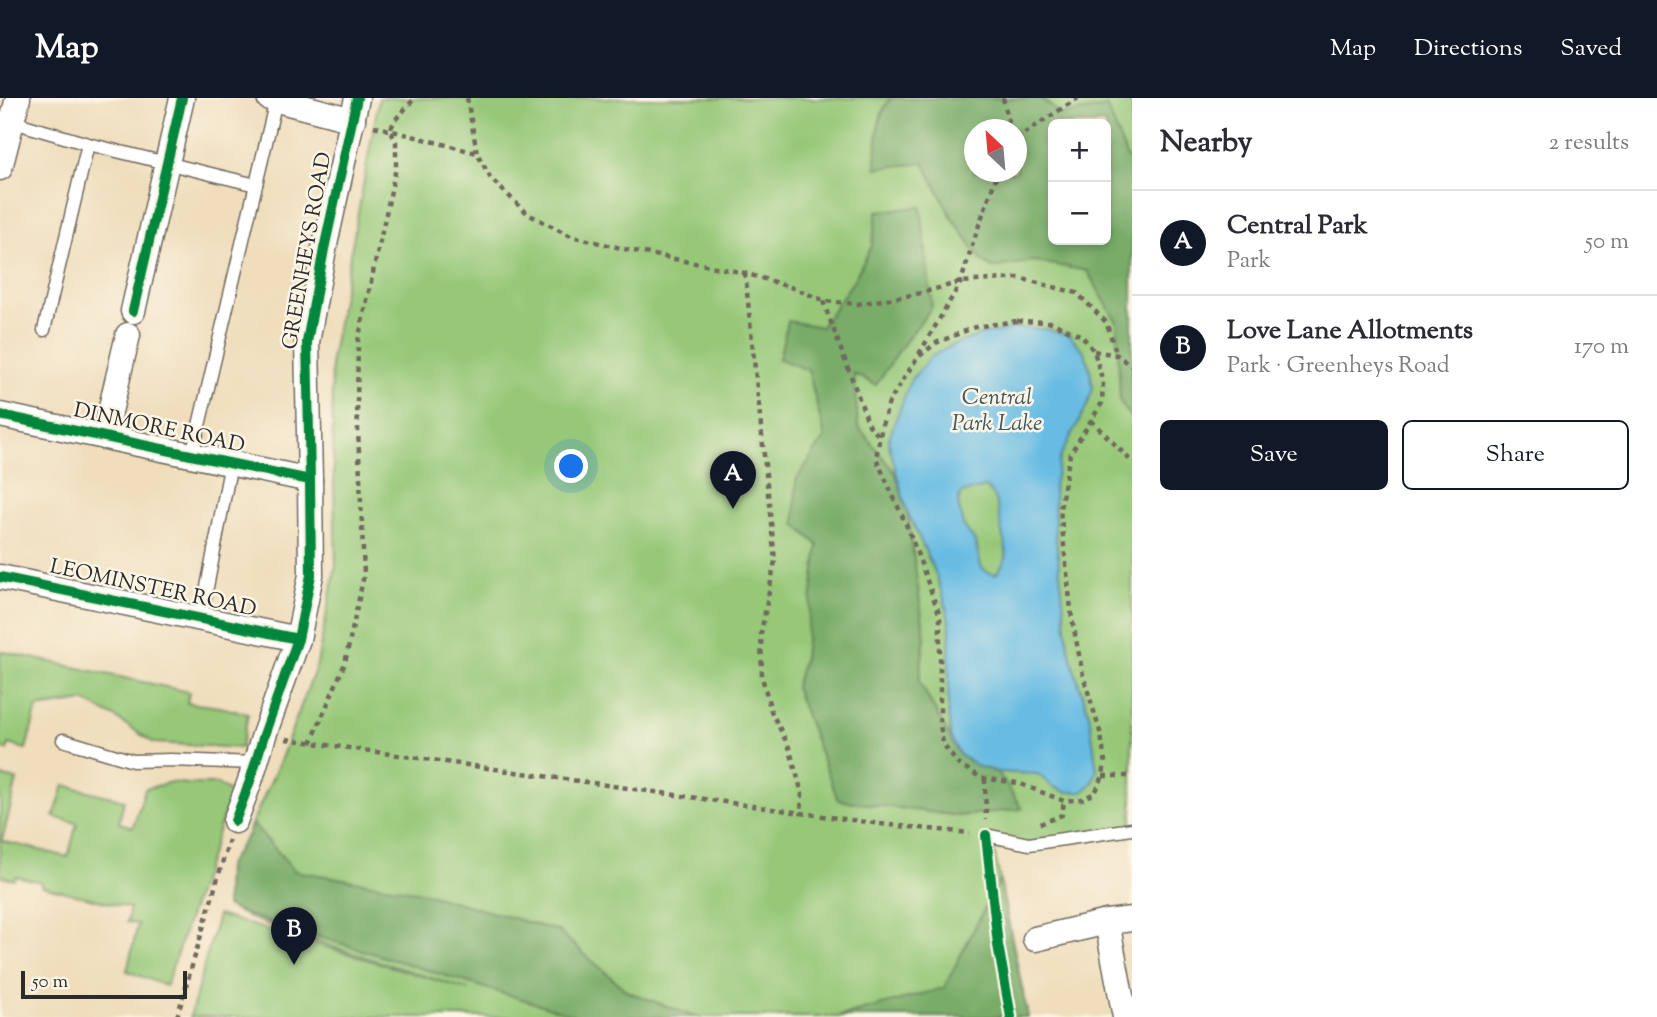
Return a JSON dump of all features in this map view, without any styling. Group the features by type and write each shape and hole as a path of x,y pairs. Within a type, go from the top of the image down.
{"street":[{"path":"0,168 6,120 18,98"},
{"path":"133,311 182,98"},
{"path":"271,99 355,109"},
{"name":"GREENHEYS ROAD","path":"235,821 298,639 310,575 307,342 324,249 355,109"},
{"path":"104,437 128,335"},
{"name":"DINMORE ROAD","path":"0,415 310,480"},
{"name":"LEOMINSTER ROAD","path":"0,577 298,639"},
{"path":"1035,939 1107,922 1132,919"},
{"path":"1107,922 1125,1017"}],"lane":[{"path":"192,455 256,186 271,99"},
{"path":"6,120 88,144 256,186"},
{"path":"44,330 88,144"},
{"path":"201,618 231,463"},
{"path":"63,740 133,761 256,763"},
{"path":"986,835 1029,844 1132,829"}],"path":[{"path":"390,130 395,120 415,98"},
{"path":"467,98 477,153 491,179 528,214 570,236 745,273 822,300 858,304 912,295 961,282 1019,278 1077,293 1106,322 1117,355"},
{"path":"1003,98 1008,119"},
{"path":"1027,132 1078,98"},
{"path":"382,128 477,153"},
{"path":"311,743 345,663 364,575 357,405 358,341 396,168 396,142 390,130"},
{"path":"917,358 936,343 975,327 1017,321 1050,322 1082,336 1094,351 1103,382 1102,403 1070,454 1060,509 1072,619 1083,675 1101,735 1105,762 1103,776 1095,793 1082,799 1064,801 1018,783 985,779 957,764 943,744 940,724 940,616 909,531 876,458 889,402 961,282 994,182"},
{"path":"745,273 775,561 761,633 762,677 771,711 789,747 802,793 801,813"},
{"path":"822,300 869,425 880,438"},
{"path":"1094,351 1117,355 1132,366"},
{"path":"1091,420 1132,462"},
{"path":"264,735 880,824 986,835 985,779"},
{"path":"1103,776 1128,776 1132,773"},
{"path":"1039,824 1062,815 1064,801"},
{"path":"177,1017 235,821"}],"green space":[{"path":"379,98 1132,98 1132,827 994,850 1028,1017 190,1017 218,915 469,990 333,947 250,918 226,906 227,866 247,836 280,761 317,664 336,565 331,360"},
{"path":"891,98 1041,98 1061,115 1107,107 1127,158 1132,158 1132,419 1120,402 1117,322 1087,271 1034,261 992,268 983,262 952,218 924,163 876,168 882,113"},
{"path":"921,207 932,307 876,385 854,374 858,426 896,474 907,511 925,637 919,681 959,754 977,766 998,772 1022,809 959,816 838,800 795,687 804,657 818,545 795,524 796,480 825,437 808,370 779,359 788,321 821,327 852,283 872,246 877,211"},
{"path":"0,651 189,692 187,703 248,714 241,748 154,743 84,701 37,708 26,749 9,744 7,750 0,748"},
{"path":"0,776 17,780 2,841 68,857 77,823 54,817 64,785 124,800 119,823 133,827 145,789 171,782 217,784 231,793 166,986 127,971 138,924 127,922 130,908 41,886 41,882 15,876 14,879 0,876"},
{"path":"252,823 295,871 421,892 558,931 628,992 697,1017 580,1017 226,906 227,866 247,836"},
{"path":"999,880 1028,1017 838,1017 944,988"}],"water":[{"name":"Central Park Lake","path":"1016,328 1045,329 1069,335 1084,351 1090,369 1093,388 1087,406 1061,455 1054,485 1055,528 1068,645 1089,714 1097,770 1093,782 1083,792 1066,792 1053,787 1038,774 998,772 977,766 959,754 951,738 948,713 950,624 935,572 907,511 888,441 911,379 930,357 981,335","holes":["986,487 998,508 1006,550 1005,560 996,574 981,567 976,543 963,525 958,503 961,493"]}],"cycle path":[{"path":"133,311 182,98"},
{"path":"235,821 298,639 311,575 307,342 357,98"},
{"path":"0,415 310,480"},
{"path":"0,577 298,639"},
{"path":"986,835 998,945 1011,1017"}],"place":[{"name":"Central Park","path":"733,509"},
{"name":"Love Lane Allotments","path":"294,965"}]}
